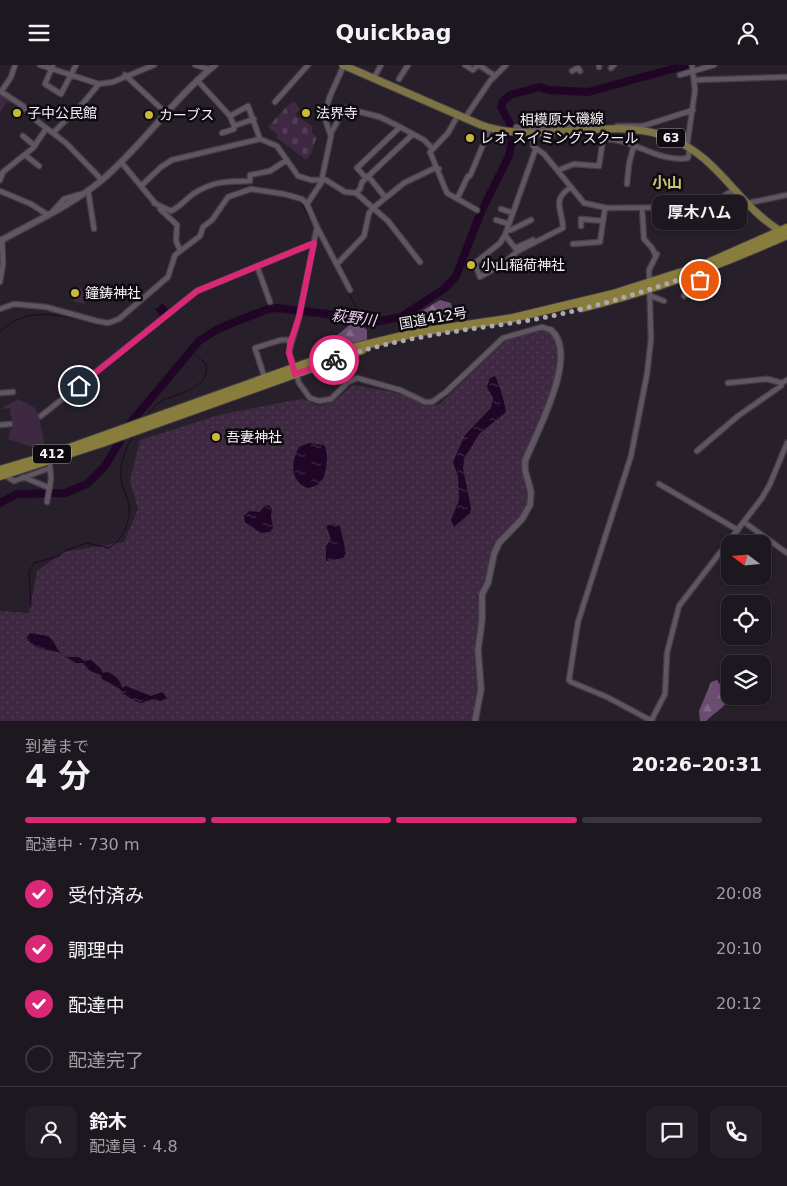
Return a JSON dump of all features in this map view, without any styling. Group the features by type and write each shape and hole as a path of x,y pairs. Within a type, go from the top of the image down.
{"highway":[{"name":"国道412号","path":"1,473 383,340 419,332 520,316 651,289 698,273 785,231"},
{"name":"国道412号","path":"651,289 785,231"},
{"name":"国道412号","path":"148,423 294,370"}],"main road":[{"name":"相模原大磯線","path":"344,65 490,128 507,132 518,130 533,133 622,128 658,134 688,146 712,163 762,218 785,231"}],"street":[{"path":"16,65 11,77 0,92 23,105 46,129 53,133 102,180"},
{"path":"40,65 52,67 99,84 113,82 125,75 154,65"},
{"path":"52,67 45,84 61,94 76,65"},
{"path":"195,65 209,69"},
{"path":"0,282 4,264 1,240 50,214 102,180 121,162 197,79 215,65"},
{"path":"275,102 308,65"},
{"path":"331,133 325,124 324,116 330,96 344,65"},
{"path":"374,78 381,65"},
{"path":"399,79 408,65"},
{"path":"465,65 473,70 478,65 495,76"},
{"path":"477,210 447,193 439,169 430,152 506,65"},
{"path":"569,65 572,72 578,68"},
{"path":"680,75 692,69 714,65"},
{"path":"559,171 574,164 597,167 602,139 622,141 653,153 680,159 688,158 695,80 692,69"},
{"path":"125,75 165,113"},
{"path":"695,80 787,77"},
{"path":"197,79 230,116 234,126"},
{"path":"53,133 91,95 99,84"},
{"path":"230,116 248,106 260,139"},
{"path":"307,205 321,179 331,133 345,108 380,117 424,139 433,149"},
{"path":"518,130 643,126 693,110"},
{"path":"222,133 234,129 234,126 254,119"},
{"path":"385,197 357,168 366,157 400,127"},
{"path":"456,199 468,176 470,176 490,128"},
{"path":"622,128 622,141"},
{"path":"0,180 1,174 34,146 46,129"},
{"path":"533,133 533,146 559,171 584,203 605,208 706,207"},
{"path":"356,193 367,177 414,134"},
{"path":"22,136 34,146"},
{"path":"141,186 160,167 172,161 260,139 277,146 298,176 312,180 321,179 345,192 356,193 388,221 420,262"},
{"path":"627,183 628,164 634,145"},
{"path":"536,148 506,232 500,243 475,263 480,277 501,265 518,251 564,229 558,201 562,193 571,187"},
{"path":"25,155 39,166"},
{"path":"154,203 171,211 194,194 214,183 220,181 230,183 250,181 250,175 270,171 287,160"},
{"path":"121,162 154,203 178,225 176,241 180,250"},
{"path":"337,264 364,236 369,213 385,197 416,176 436,168 439,169"},
{"path":"88,189 94,229"},
{"path":"0,309 14,304 46,307 108,323 119,319 168,277 171,272 172,259 180,250 200,236 203,227 212,220 228,197 251,189 302,199 307,205 350,290"},
{"path":"690,222 706,207 735,189"},
{"path":"0,191 50,214"},
{"path":"748,203 787,195"},
{"path":"573,244 600,242 605,208"},
{"path":"642,208 644,239 656,255 650,270 651,339 647,373 631,456 578,622 569,679 571,683 607,697 652,721 665,694 667,653 676,612 701,576 744,522 770,484 787,443"},
{"path":"501,209 513,213"},
{"path":"581,226 580,219 603,221"},
{"path":"496,220 509,225"},
{"path":"506,232 532,220"},
{"path":"317,227 299,317 291,340 289,353 294,370 305,393 319,401 331,399 348,382 357,378 400,390 429,403 446,392 503,338 542,327 551,330 558,339 560,371 525,461 524,470 531,493 530,505 522,519 506,533 496,548 488,583 482,594 482,620 478,650 481,689 475,721"},
{"path":"506,232 515,248 533,240"},
{"path":"41,416 197,291 314,243"},
{"path":"257,266 270,302"},
{"path":"684,296 700,280 698,273"},
{"path":"651,289 664,301"},
{"path":"265,379 255,348 281,340 291,340"},
{"path":"728,383 767,379 782,383"},
{"path":"697,451 738,416 787,380"},
{"path":"0,393 13,392"},
{"path":"0,425 10,424"},
{"path":"1,473 14,481 50,467 50,488 47,502"},
{"path":"23,477 50,488"},
{"path":"659,484 738,530"},
{"path":"744,522 787,553"}],"green space":[{"path":"3,94 14,101 12,104 7,102 0,113 0,96"},
{"path":"294,101 300,109 295,115 285,108"},
{"path":"285,108 312,126 312,133 317,137 311,154 306,160 276,137 278,135 268,127"},
{"path":"80,287 89,297 84,304 73,301"},
{"path":"440,300 451,303 454,319 451,321 422,325 401,323"},
{"path":"352,323 362,326 367,330 367,340 332,350 331,340"},
{"path":"540,330 549,332 556,343 558,358 556,375 543,414 523,460 522,472 528,496 526,508 519,518 503,533 493,548 487,579 477,596 479,613 475,655 478,690 472,721 0,721 0,611 29,613 37,571 64,552 124,542 138,509 130,481 140,440 219,415 279,403 303,399 319,406 333,402 353,385 399,393 425,406 440,404 503,341"},
{"path":"18,399 35,408 39,416 46,452 37,455 35,448 8,439 12,425 10,408 0,409"},
{"path":"717,680 721,686 721,705 724,705 706,721 700,721 699,711 711,682"}],"water":[{"path":"163,303 169,311 161,317 155,309"},
{"path":"495,376 502,393 506,412 479,434 464,459 463,468 471,508 470,513 454,527 451,520 459,500 458,476 453,462 465,435 491,408 493,398 487,387 490,378"},
{"path":"309,443 324,445 327,463 322,480 316,486 308,488 297,481 293,465 299,447"},
{"path":"268,505 272,508 273,528 270,532 261,533 245,522 244,516 249,511 260,512 264,506"},
{"path":"332,524 340,526 346,553 343,558 326,561 326,546 331,539 326,526"},
{"path":"30,633 48,636 65,656 77,657 84,661 91,660 103,673 107,672 115,676 122,688 126,686 151,696 162,692 167,698 161,701 153,699 141,703 137,702 122,693 120,689 102,679 101,675 90,671 83,663 76,663 58,652 38,648 26,639"}],"waterway":[{"name":"萩野川","path":"0,503 17,494 65,493 87,484 105,466 132,421 199,341 216,330 268,309 277,308 374,322 401,317 444,289 456,276 481,212 509,156 512,140 510,124 501,107 503,101 510,95 539,87 549,90 588,92 687,65"},
{"path":"300,201 315,228"},
{"path":"318,234 357,309 355,319"},
{"path":"169,278 174,270 174,264"},
{"path":"109,325 124,319 138,305"},
{"path":"0,332 21,318 32,315 56,315 93,322"},
{"path":"146,417 160,402 198,385 203,380 206,373 206,364 191,351"},
{"path":"31,607 29,572 34,563 59,556 64,551 86,543 109,548 122,535 129,517 129,505 122,482 121,468 126,450 134,435"}],"way so far":[{"path":"334,360 361,351 420,337 513,323 579,309 651,290 698,273 700,280"}],"place":[{"name":"子中公民館","path":"17,113"},
{"name":"法界寺","path":"306,113"},
{"name":"カーブス","path":"149,115"},
{"name":"レオ スイミングスクール","path":"470,138"},
{"name":"小山稲荷神社","path":"471,265"},
{"name":"厚木ハム","path":"700,280"},
{"name":"鐘鋳神社","path":"75,293"},
{"name":"吾妻神社","path":"216,437"}],"district":[{"name":"小山","path":"667,183"}],"route":[{"path":"79,386 197,291 314,243 299,317 289,353 295,374 334,360"}]}
